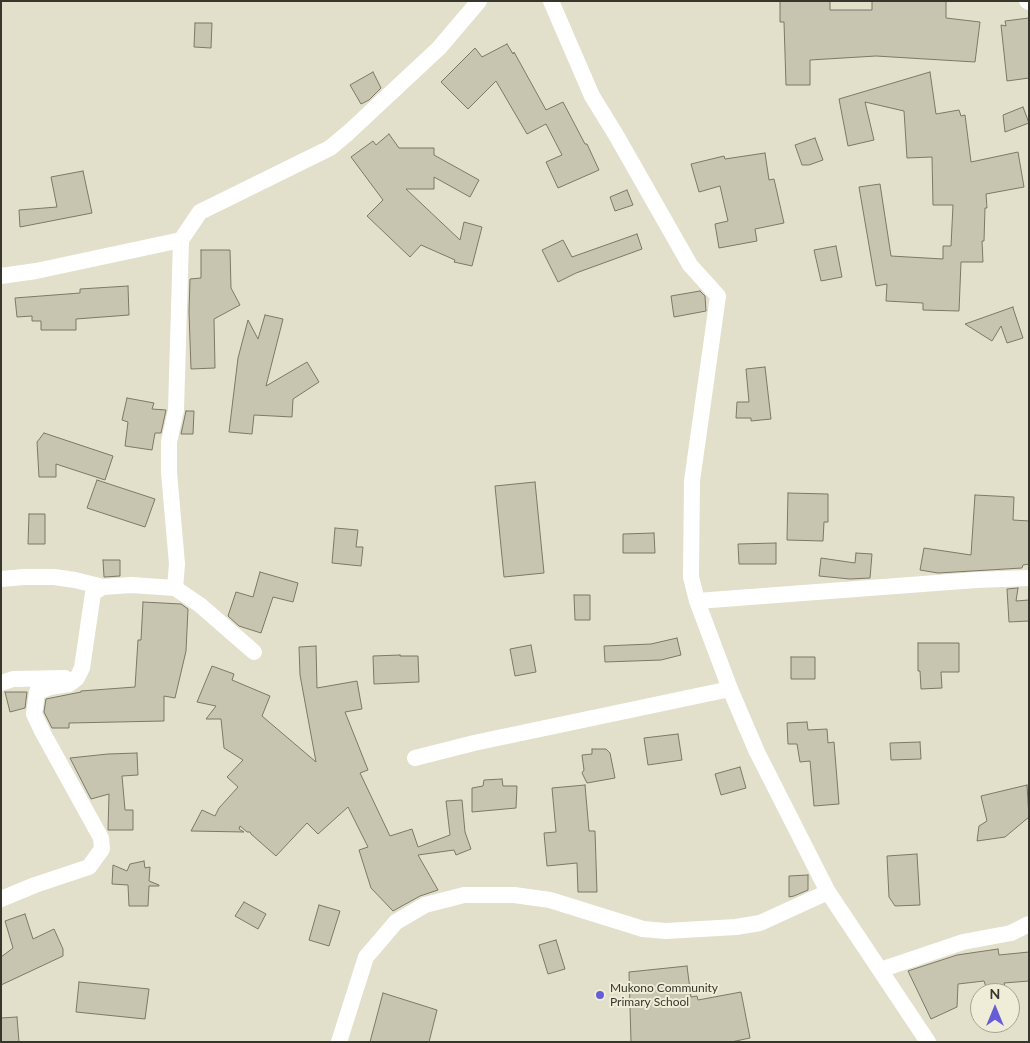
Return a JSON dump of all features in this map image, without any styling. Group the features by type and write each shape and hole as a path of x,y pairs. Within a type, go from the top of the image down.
{"street":[{"path":"176,588 177,564 169,472 169,449 176,410 181,240 200,212 330,148 439,48 479,1"},
{"path":"551,1 592,96 690,265 718,296 692,481 691,577 697,601 730,689 757,752 828,892 928,1042"},
{"path":"1,276 36,271 181,240"},
{"path":"1,579 54,577 103,587 131,585 176,588 200,605 254,652"},
{"path":"697,601 976,580 1029,578"},
{"path":"1,900 34,885 89,867 101,852 101,838 34,714 37,692 50,687 69,684 77,678 82,668 93,593 103,587"},
{"path":"1,683 13,679 77,678"},
{"path":"415,758 474,743 730,689"},
{"path":"339,1042 366,957 396,922 425,905 464,895 514,895 550,900 642,929 666,931 736,927 760,923 828,892"},
{"path":"880,970 963,942 1010,933 1029,924"}],"building":[{"path":"780,1 830,1 830,10 872,10 872,1 946,1 946,18 980,22 975,62 876,56 810,60 810,85 786,85 784,22 780,22"},
{"path":"1029,18 1029,78 1007,81 1001,25 1006,26 1005,21"},
{"path":"195,23 212,23 211,48 194,47"},
{"path":"507,44 513,54 514,52 546,110 563,102 585,144 587,144 599,170 558,188 546,162 562,155 546,124 527,134 496,81 468,109 441,82 475,48 482,57"},
{"path":"373,72 381,88 369,100 361,104 350,85"},
{"path":"930,72 936,114 959,110 961,116 965,115 971,162 1018,152 1024,187 986,194 987,208 985,208 984,241 982,241 983,262 961,262 959,311 923,310 923,303 886,301 887,284 876,286 859,187 880,184 891,256 943,259 943,246 951,246 953,205 933,205 932,157 907,158 904,111 865,102 874,140 848,146 839,99"},
{"path":"1023,107 1029,123 1005,132 1003,115"},
{"path":"389,134 399,148 434,148 434,155 479,180 470,197 434,177 434,189 406,189 460,240 464,222 482,227 472,266 454,262 455,260 421,245 410,257 367,216 383,200 351,157 373,141 376,145"},
{"path":"815,138 823,160 809,165 802,165 795,145"},
{"path":"765,153 769,180 774,179 784,223 755,229 757,241 719,248 715,224 728,221 720,186 699,192 691,164 724,156 725,159"},
{"path":"83,171 92,213 20,227 19,210 57,207 51,177"},
{"path":"627,190 633,205 615,211 610,197"},
{"path":"637,234 642,249 576,273 558,282 542,250 563,240 572,257"},
{"path":"836,246 842,277 821,281 814,250"},
{"path":"201,250 230,250 231,288 240,305 214,319 215,368 191,369 190,279 201,278"},
{"path":"128,286 129,315 76,319 76,330 41,330 41,321 32,321 32,316 17,317 15,298 80,293 80,289"},
{"path":"700,291 705,296 706,311 674,317 671,296"},
{"path":"1013,307 1023,338 1007,343 1001,326 992,341 965,324"},
{"path":"265,315 283,319 266,386 307,362 319,382 293,399 292,417 254,415 252,434 229,432 238,358 248,320 258,339"},
{"path":"765,367 771,419 751,421 751,418 736,418 737,402 749,402 746,369"},
{"path":"127,398 154,403 152,409 166,410 161,433 155,433 152,450 125,446 128,422 122,420"},
{"path":"186,411 194,411 193,434 181,434"},
{"path":"44,433 113,456 105,480 56,464 56,477 39,477 37,442"},
{"path":"97,480 155,499 145,527 87,508"},
{"path":"535,482 544,573 504,577 495,486"},
{"path":"788,493 828,494 828,522 824,522 823,541 787,540"},
{"path":"975,495 1014,497 1013,520 1029,521 1029,564 1023,565 1022,568 938,573 920,570 924,548 971,555"},
{"path":"29,514 45,514 45,544 28,544"},
{"path":"335,528 358,530 356,547 363,547 361,566 332,563"},
{"path":"654,533 655,553 623,553 623,534"},
{"path":"776,543 776,564 739,564 738,544"},
{"path":"856,553 872,554 870,578 850,579 819,576 821,558 855,563"},
{"path":"103,560 120,560 120,576 104,577"},
{"path":"260,572 298,583 293,602 273,597 261,633 239,626 228,616 236,592 253,597"},
{"path":"1018,588 1016,601 1029,600 1029,621 1009,622 1007,589"},
{"path":"574,595 590,595 590,620 575,620"},
{"path":"143,602 181,604 188,609 186,651 175,698 164,696 164,721 69,723 69,728 52,728 44,712 46,699 81,691 135,687 138,640 141,640"},
{"path":"677,638 681,655 661,660 605,662 604,646 651,644"},
{"path":"918,643 959,643 959,672 941,672 942,688 921,689 920,671 918,671"},
{"path":"531,645 536,672 515,676 510,649"},
{"path":"316,646 317,688 357,681 362,709 345,712 368,770 360,773 390,836 412,829 418,847 450,835 446,801 462,800 465,832 471,849 456,855 454,850 418,855 438,890 420,896 393,911 371,888 359,850 368,847 348,807 318,834 307,823 276,856 250,832 247,832 240,826 239,829 244,832 191,831 202,810 215,816 219,808 238,787 227,777 243,760 224,748 221,719 206,719 216,706 197,702 212,666 234,674 232,680 270,696 262,716 316,762 300,675 299,647"},
{"path":"373,656 418,656 419,682 374,684"},
{"path":"791,657 815,657 815,679 791,679"},
{"path":"5,692 27,692 25,708 10,712"},
{"path":"807,722 808,730 827,729 828,743 834,742 839,804 814,806 810,761 800,762 797,744 788,744 787,723"},
{"path":"678,734 682,760 648,765 644,738"},
{"path":"920,742 921,759 891,760 890,743"},
{"path":"592,749 606,749 610,753 615,778 587,783 582,773 584,770 582,755 592,754"},
{"path":"137,753 138,775 122,776 125,810 133,810 133,830 108,830 109,794 91,799 70,758"},
{"path":"740,767 746,788 721,795 715,774"},
{"path":"502,779 503,786 517,786 516,808 472,812 472,788 483,786 484,780"},
{"path":"585,785 589,831 595,831 597,892 578,892 577,863 547,866 544,833 556,832 552,788"},
{"path":"1027,785 1029,817 1005,837 977,841 979,826 987,821 981,796"},
{"path":"917,854 920,905 895,906 889,897 887,856"},
{"path":"144,861 145,868 150,867 149,881 159,886 149,886 148,906 129,906 128,885 112,884 113,865 127,871 130,864"},
{"path":"808,875 808,890 789,897 789,876"},
{"path":"244,902 266,914 258,929 235,916"},
{"path":"319,905 340,911 329,946 309,940"},
{"path":"25,914 33,939 54,929 63,949 63,956 1,985 1,957 13,948 5,921"},
{"path":"556,940 565,969 548,974 539,945"},
{"path":"998,949 999,955 1029,952 1029,981 985,983 984,981 958,984 957,1007 931,1019 908,971 957,955"},
{"path":"687,966 691,997 697,996 698,1000 741,992 750,1038 731,1042 631,1042 629,972"},
{"path":"79,982 149,989 145,1019 76,1012"},
{"path":"383,993 437,1010 429,1042 370,1042"},
{"path":"17,1017 19,1042 1,1042 1,1018"}],"place":[{"name":"Mukono Community Primary School","path":"600,995"}]}
